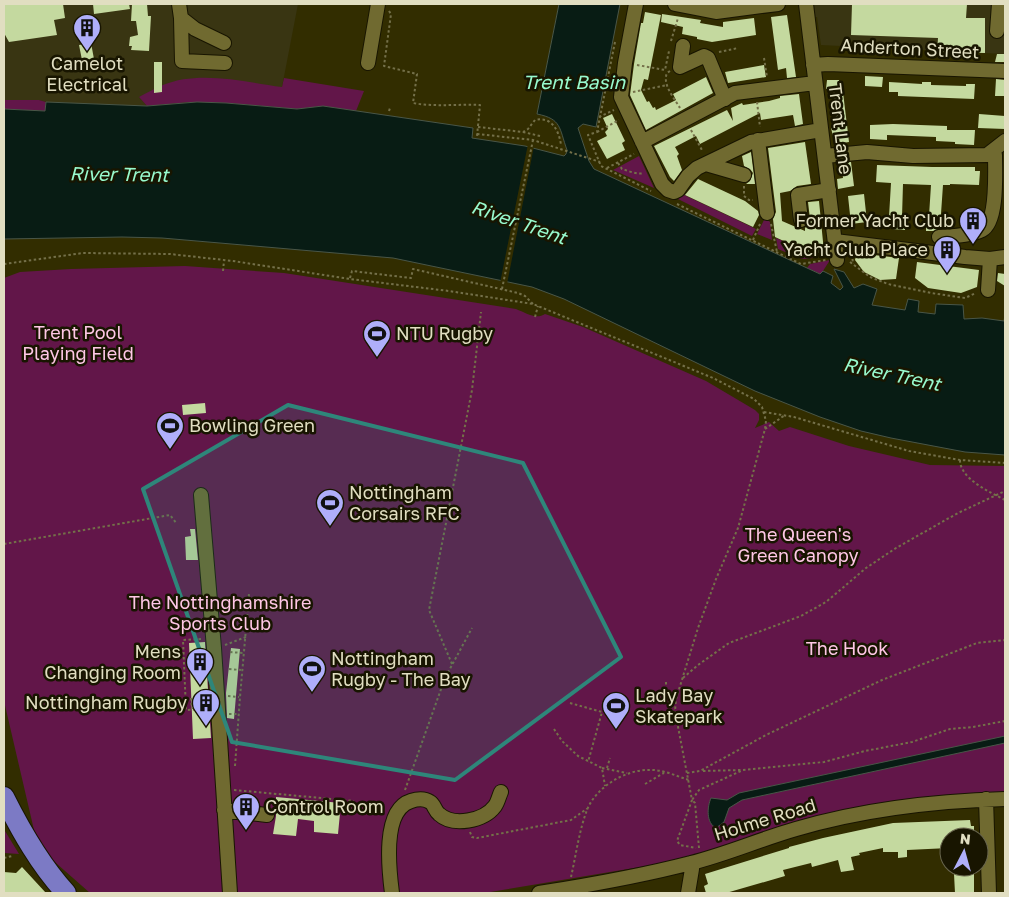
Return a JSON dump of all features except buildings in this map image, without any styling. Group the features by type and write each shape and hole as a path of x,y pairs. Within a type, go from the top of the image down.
{"highway":[{"path":"4,797 22,834 55,881 66,893"}],"street":[{"path":"179,4 182,61 225,63"},
{"path":"636,4 620,93 662,184 668,190 674,192 678,190 692,172 760,140 821,130"},
{"path":"675,4 716,12 778,4"},
{"name":"Trent Lane","path":"806,4 821,130 834,195 835,241 843,261"},
{"path":"997,31 999,4"},
{"path":"368,63 382,6"},
{"path":"181,18 195,29 224,43"},
{"path":"680,66 683,46"},
{"path":"680,66 704,56 708,58 725,99"},
{"name":"Anderton Street","path":"813,65 828,64 1005,72"},
{"path":"644,145 686,119 735,93 815,83"},
{"path":"760,140 767,214"},
{"path":"825,156 867,152 914,156 987,155 1005,141"},
{"path":"939,237 977,232 985,228 990,222 995,185 995,154 992,151"},
{"path":"707,164 744,175"},
{"path":"801,220 798,195 834,195"},
{"path":"835,241 990,259 1005,257"},
{"path":"985,290 990,259"},
{"path":"201,495 230,893"},
{"path":"392,893 388,858 392,827 398,812 406,803 418,799 430,802 440,815 454,821 468,820 487,814 496,806 500,792"},
{"path":"986,799 989,893"},
{"name":"Holme Road","path":"539,893 562,890 698,857 843,817 933,803 1005,799"},
{"path":"224,810 267,815"},
{"path":"688,893 692,869 698,857"}],"path":[{"path":"382,6 391,14 384,66 417,74 412,104 432,106 480,105 477,135 520,138 600,162"},
{"path":"625,63 665,70 676,28"},
{"path":"597,132 615,41"},
{"path":"705,57 720,51 738,48"},
{"path":"760,140 764,58"},
{"path":"680,66 666,73 667,85 686,119 707,164"},
{"path":"620,93 667,85"},
{"path":"629,116 588,135 600,162 606,169 654,193"},
{"path":"523,132 528,130 535,120 548,120 557,132 561,146"},
{"path":"478,127 523,132 540,136"},
{"path":"502,289 532,141"},
{"path":"606,169 644,145"},
{"path":"617,163 622,169 631,170 636,174 648,171"},
{"path":"674,202 801,264 828,260 843,261 870,277 888,284 910,290 965,298 985,290"},
{"path":"753,240 767,214 772,226 777,252"},
{"path":"4,264 83,253 170,254 350,279 448,290 533,304 713,378 754,399 764,411 765,429 738,528 698,628 676,698 675,711 692,800 695,803 698,857"},
{"path":"223,271 224,260"},
{"path":"350,279 352,271 411,278 413,269 502,289 525,296 533,304"},
{"path":"536,317 538,306"},
{"path":"452,664 429,610 472,390 481,312"},
{"path":"764,411 785,415 909,451 960,460 1005,463"},
{"path":"765,429 785,415"},
{"path":"960,460 960,466 968,477 1005,500"},
{"path":"682,679 729,643 801,616 826,602 866,568 896,548 958,512 1005,491"},
{"path":"4,544 170,515 177,524"},
{"path":"235,767 238,714 250,594"},
{"path":"406,803 403,796 445,678 472,628"},
{"path":"218,708 186,710 183,640 213,643 246,637"},
{"path":"700,771 766,736 882,680 977,643 1005,640"},
{"path":"230,652 244,653"},
{"path":"229,669 242,670"},
{"path":"666,682 666,697 675,711"},
{"path":"226,696 240,697"},
{"path":"192,698 192,709"},
{"path":"570,702 602,712 588,761"},
{"path":"687,773 824,762 865,751 912,742 950,729 1005,721"},
{"path":"554,729 578,756 602,768 628,773"},
{"path":"607,769 610,758"},
{"path":"602,768 605,786"},
{"path":"468,820 472,837 477,838 571,820 588,808 605,786 628,773 649,770 666,772 689,780"},
{"path":"698,857 677,841 692,800 700,790 743,770"},
{"path":"644,784 666,772"},
{"path":"234,783 233,790 354,802"},
{"path":"562,890 588,808"},
{"path":"4,858 12,856"}],"highlighted area":[{"path":"288,405 523,463 621,657 455,780 232,742 143,489"}],"shaded area":[{"path":"4,4 298,4 282,87 139,97 147,106 4,100"},
{"path":"811,4 1005,4 1005,54 821,45 817,17 811,18"}],"green space":[{"path":"192,78 222,78 282,87 284,78 364,91 356,111 323,106 297,109 190,102 147,106 139,97 163,85"},
{"path":"4,100 39,100 46,102 45,111 4,109"},
{"path":"639,156 654,188 613,170"},
{"path":"682,194 756,229 752,236 678,199"},
{"path":"765,218 770,222 772,240 757,234"},
{"path":"776,238 812,254 813,258 802,259 778,249"},
{"path":"830,260 821,274 807,268 810,264"},
{"path":"185,266 284,273 516,309 535,316 545,314 583,327 706,381 755,410 759,414 759,420 755,428 769,422 779,431 790,427 849,446 930,465 1005,466 1005,793 924,797 868,806 792,823 714,850 652,865 484,893 90,893 48,856 34,830 4,701 4,278 20,272"},
{"path":"4,829 5,831 19,854 4,853"}],"water":[{"path":"559,4 620,4 596,127 583,124 578,128 589,161 594,169 820,274 823,271 833,276 831,283 840,290 843,287 834,269 844,272 854,288 863,284 877,289 872,305 905,310 908,299 919,301 918,312 935,314 936,304 963,305 964,319 982,318 1004,321 1005,315 1005,455 965,452 891,438 861,431 820,417 755,391 564,299 532,287 393,258 162,238 4,239 4,109 45,111 46,102 147,106 197,102 297,109 323,106 473,128 472,138 525,146 564,156 567,150 561,130 551,119 537,114"},
{"path":"1005,736 1005,743 742,800 729,808 724,822 716,828 709,819 708,810 711,798 727,800 739,793"}],"pier":[{"path":"528,144 534,146 507,284 500,283"}],"place":[{"name":"Camelot Electrical","path":"87,52"},
{"name":"Former Yacht Club","path":"973,245"},
{"name":"Yacht Club Place","path":"947,274"},
{"name":"NTU Rugby","path":"377,358"},
{"name":"Bowling Green","path":"170,450"},
{"name":"Nottingham Corsairs RFC","path":"330,527"},
{"name":"Mens Changing Room","path":"200,686"},
{"name":"Nottingham Rugby - The Bay","path":"312,693"},
{"name":"Nottingham Rugby","path":"206,727"},
{"name":"Lady Bay Skatepark","path":"616,730"},
{"name":"Control Room","path":"246,831"}],"water label":[{"name":"Trent Basin","path":"574,82"},
{"name":"River Trent","path":"119,174"},
{"name":"River Trent","path":"519,222"},
{"name":"River Trent","path":"892,374"}],"park label":[{"name":"Trent Pool Playing Field","path":"78,343"},
{"name":"The Queen's Green Canopy","path":"798,545"},
{"name":"The Nottinghamshire Sports Club","path":"220,613"},
{"name":"The Hook","path":"847,649"}]}
